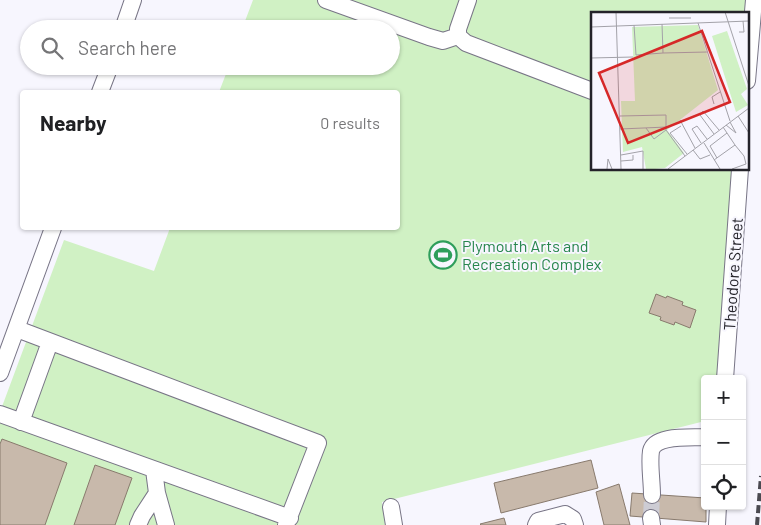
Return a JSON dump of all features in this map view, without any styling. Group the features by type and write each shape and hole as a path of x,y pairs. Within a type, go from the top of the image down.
{"street":[{"path":"126,20 133,0"},
{"path":"326,0 382,20"},
{"path":"468,0 458,29 458,36 466,43 591,91"},
{"path":"748,69 754,0"},
{"path":"400,27 443,41 458,36"},
{"path":"101,90 107,75"},
{"name":"Theodore Street","path":"726,375 740,170"},
{"path":"0,373 52,230"},
{"path":"0,414 154,470 288,522 318,443 16,329"},
{"path":"21,422 50,342"},
{"path":"652,495 651,450 656,443 663,439 701,437"},
{"path":"154,470 157,493 166,525"},
{"path":"138,525 157,493"},
{"path":"390,507 394,525"},
{"path":"717,525 718,510"},
{"path":"536,525 538,521 564,514 573,519 575,525"}],"green space":[{"name":"Plymouth Arts and Recreation Complex","path":"253,0 747,0 746,12 591,12 591,170 734,170 717,375 701,375 701,422 382,502 385,525 0,525 0,412 64,240 154,271 169,230 400,230 400,90 220,90 226,75 400,75 400,20 245,20"}],"building":[{"path":"656,294 683,302 682,305 696,310 690,328 675,322 674,325 660,320 661,317 649,313"},
{"path":"2,439 67,463 45,525 0,525 0,444"},
{"path":"591,460 598,488 501,513 494,483"},
{"path":"95,465 132,478 115,525 74,525"},
{"path":"619,484 630,525 604,525 596,492"},
{"path":"632,493 701,498 701,510 706,510 706,522 630,516"},
{"path":"504,518 506,525 480,524"}],"tunnel":[{"path":"651,518 652,495"}],"railway":[{"path":"757,525 761,476"}],"place":[{"name":"Plymouth Arts and Recreation Complex","path":"443,255"}]}
